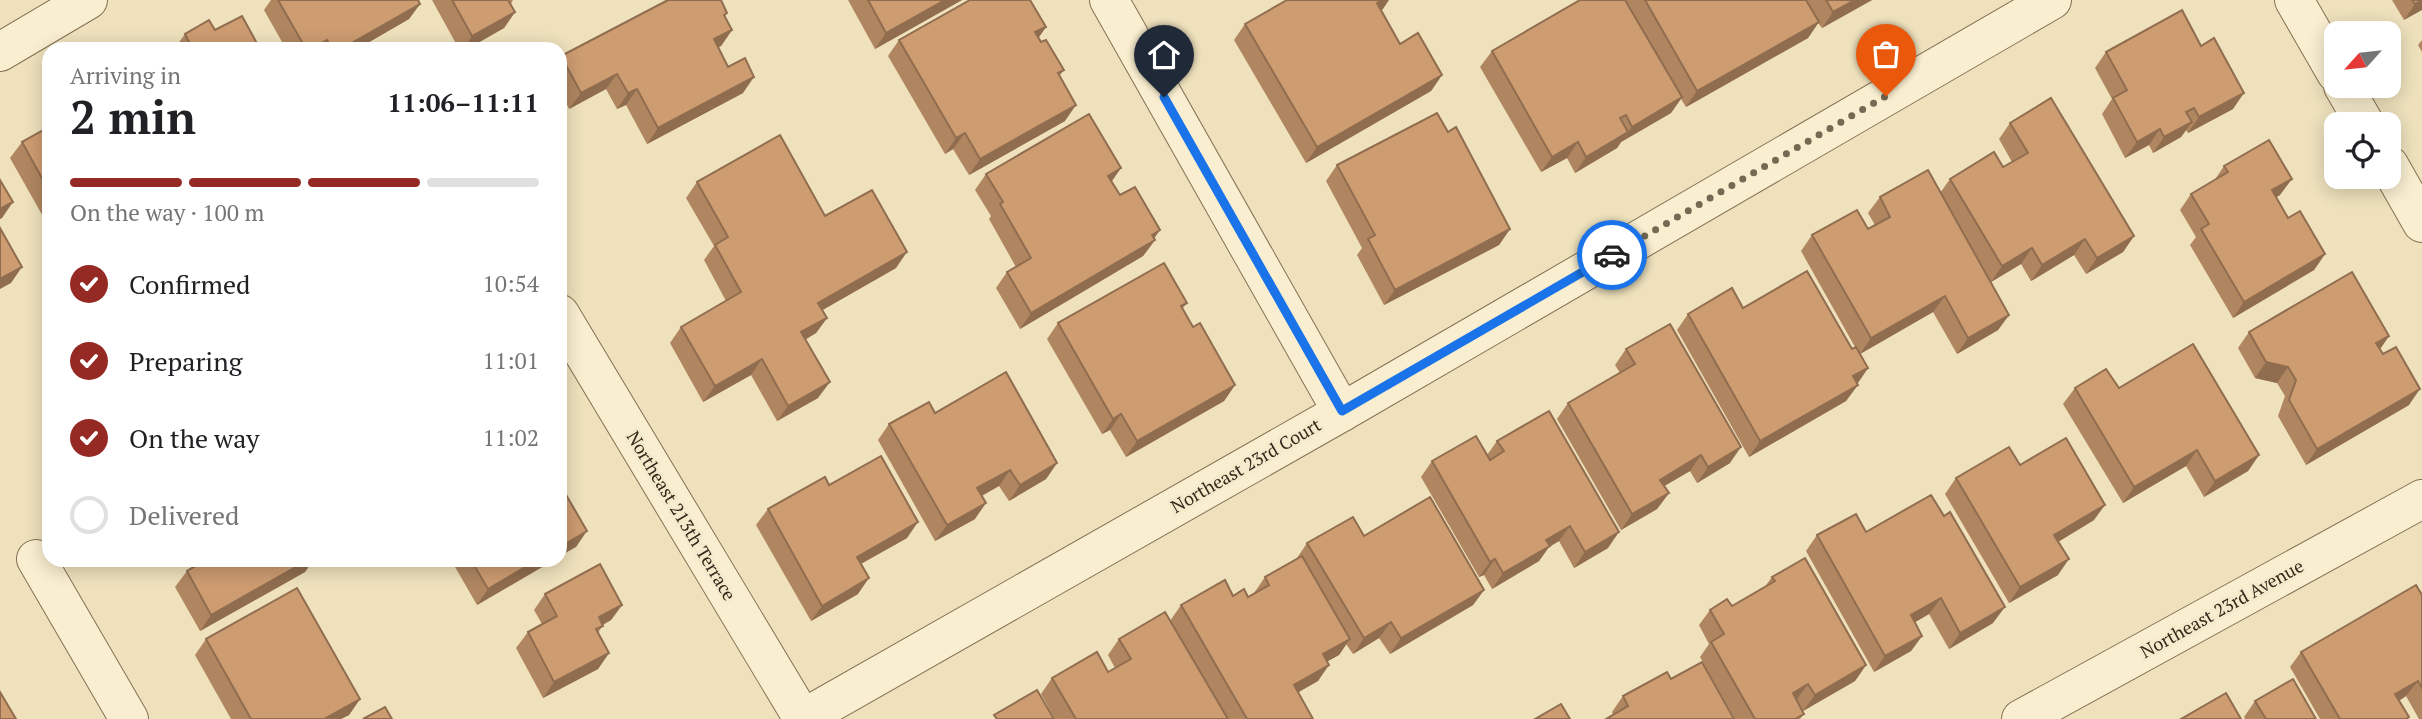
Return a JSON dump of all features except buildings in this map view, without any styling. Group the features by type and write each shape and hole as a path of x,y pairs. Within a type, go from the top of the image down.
{"street":[{"path":"0,52 88,0"},
{"path":"1109,0 1342,411"},
{"name":"Northeast 23rd Court","path":"802,719 1342,411 2052,0"},
{"path":"2294,0 2324,52"},
{"path":"2401,186 2422,223"},
{"name":"Northeast 213th Terrace","path":"567,326 802,719"},
{"name":"Northeast 23rd Avenue","path":"2021,719 2422,499"},
{"path":"36,559 129,719"}],"way so far":[{"path":"1612,255 1886,96"}],"route":[{"path":"1164,97 1342,411 1612,255"}]}
